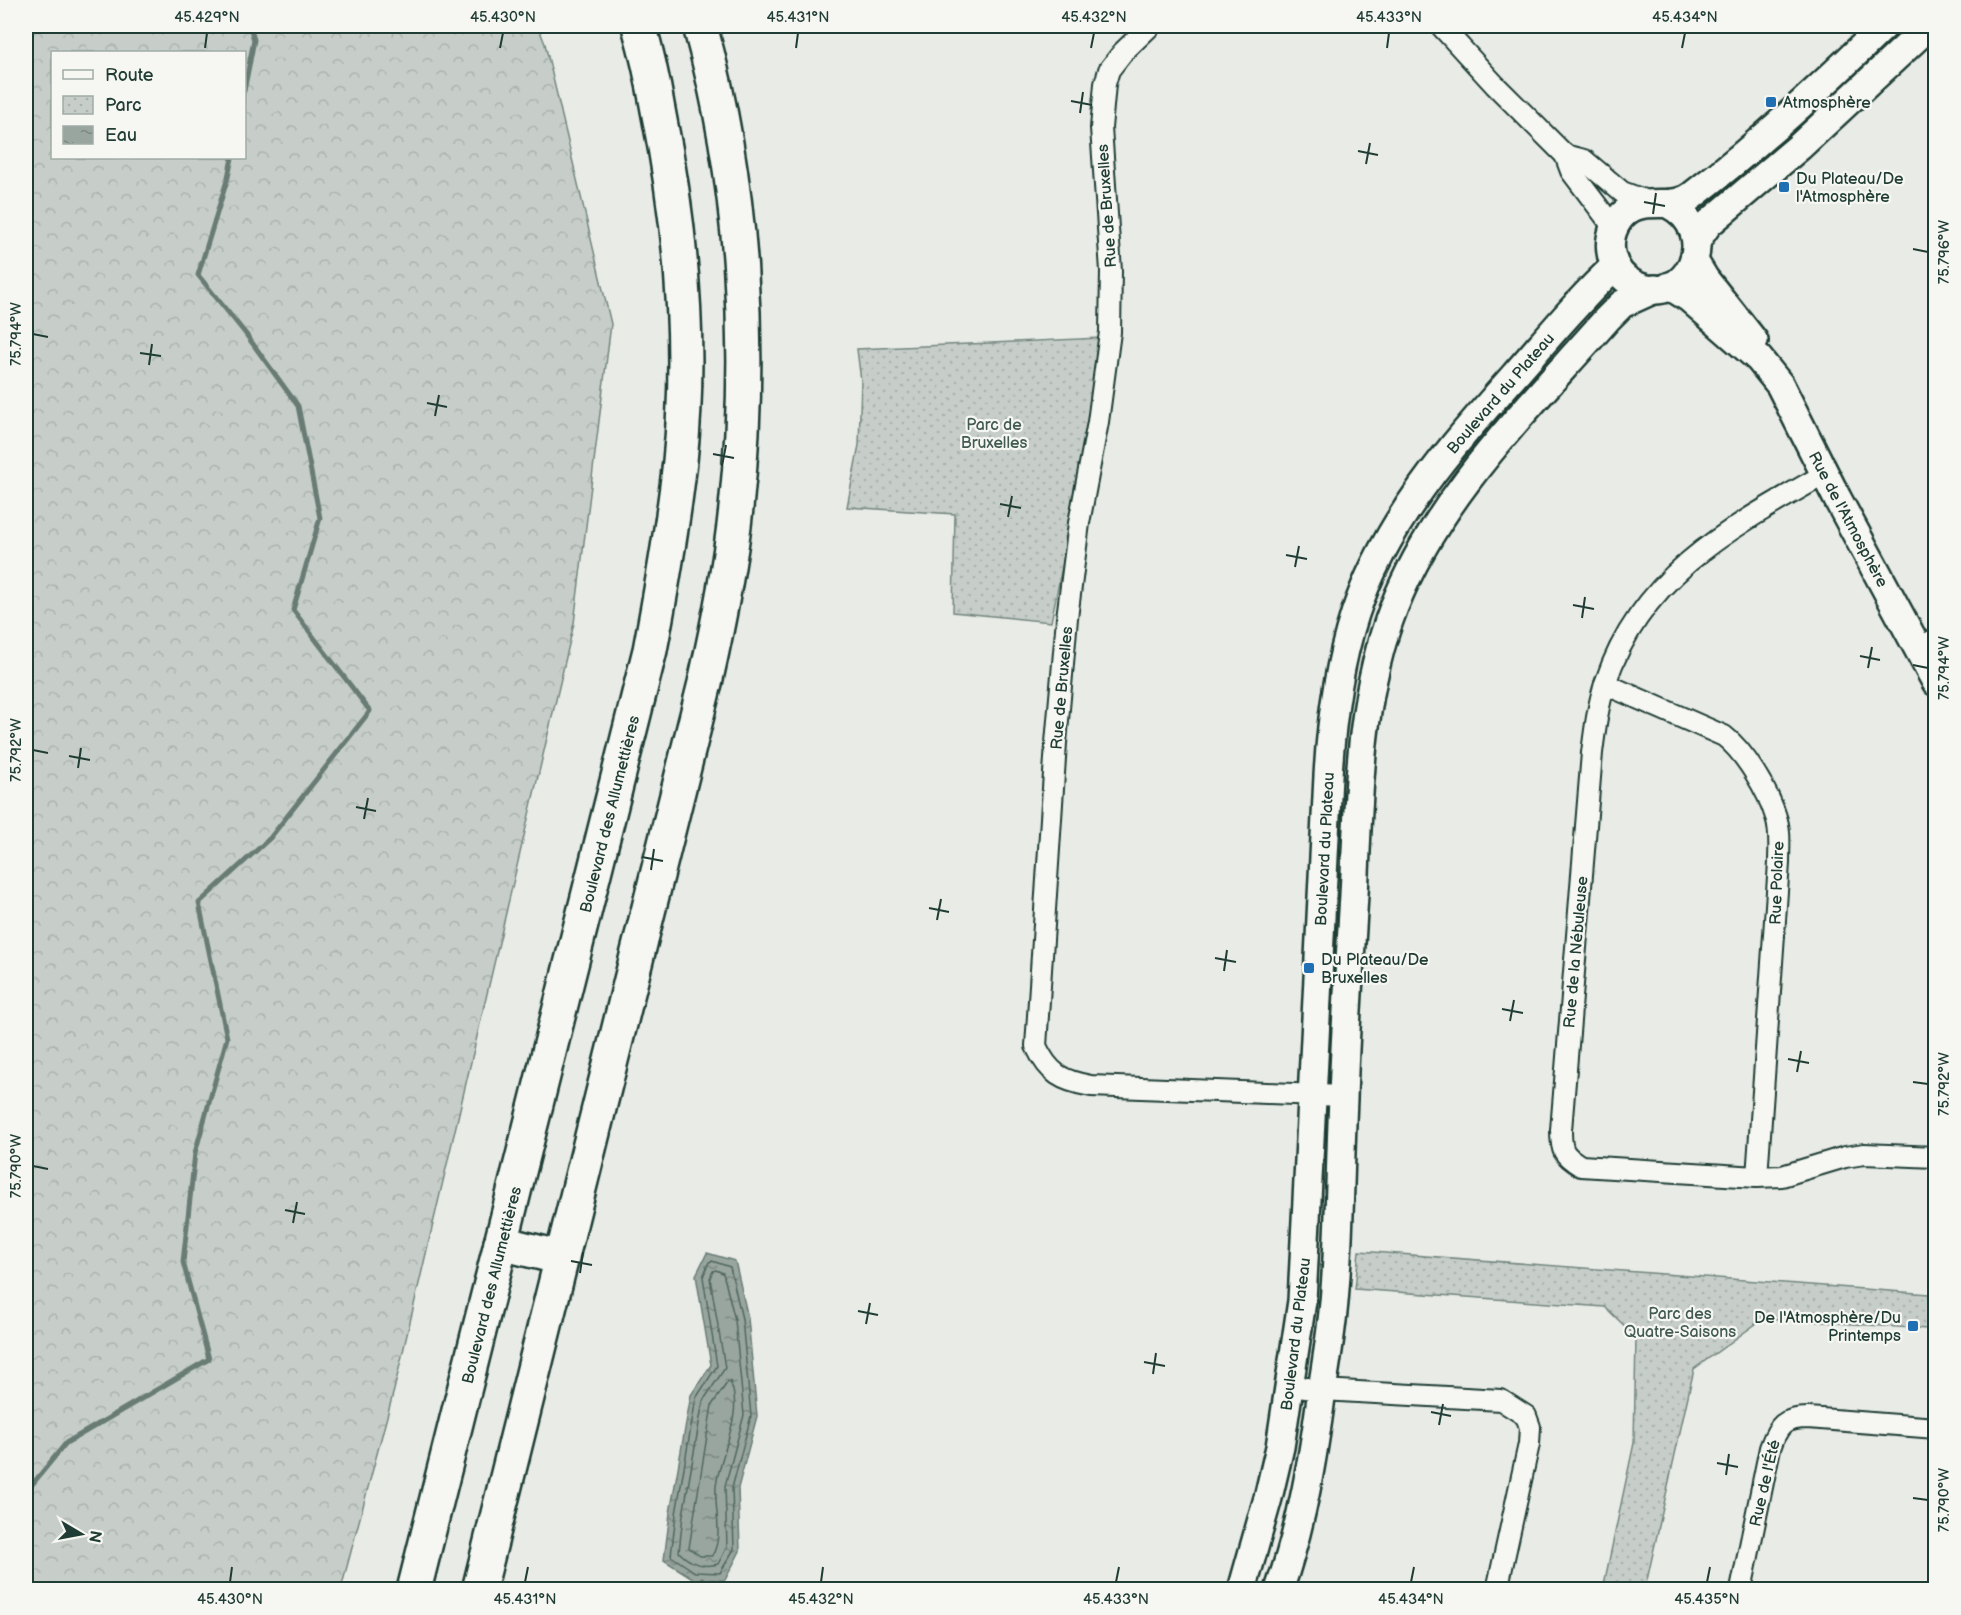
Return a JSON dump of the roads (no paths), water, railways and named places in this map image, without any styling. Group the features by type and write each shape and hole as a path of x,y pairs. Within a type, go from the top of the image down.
{"highway":[{"name":"Boulevard des Allumettières","path":"414,1590 650,650 666,564 680,460 684,408 684,314 664,141 639,26"},
{"path":"479,1590 705,683 722,603 736,509 743,372 740,270 723,124 714,77 700,26"},
{"path":"501,1243 562,1258"}],"main road":[{"path":"1884,26 1796,111 1691,198 1638,205 1628,210 1614,228 1610,247 1615,266 1627,281 1645,289 1663,288 1680,280 1708,224 1808,139 1929,26"},
{"path":"1659,203 1676,209 1690,222 1695,250"},
{"name":"Rue de l'Atmosphère","path":"1695,250 1705,279 1747,330 1755,343 1759,359"},
{"name":"Boulevard du Plateau","path":"1242,1590 1268,1498 1290,1386 1302,1301 1330,737 1345,650 1355,613 1383,550 1400,519 1435,468 1538,349 1615,266"},
{"name":"Boulevard du Plateau","path":"1279,1590 1296,1536 1306,1491 1335,1288 1343,1096 1364,735 1374,668 1394,607 1422,548 1472,474 1622,304 1663,288"},
{"name":"Rue de l'Atmosphère","path":"1663,288 1689,298 1759,359 1780,385 1825,474 1927,644 1935,682"}],"street":[{"name":"Rue de Bruxelles","path":"1150,26 1123,52 1109,70 1105,84 1101,128 1111,271 1110,332 1098,422 1079,523 1067,618 1056,743 1036,1046 1044,1062 1055,1074 1071,1083 1091,1086 1343,1096"},
{"path":"1441,26 1495,85 1565,155 1571,171 1614,228"},
{"path":"1565,155 1584,160 1622,192 1659,203"},
{"name":"Rue de la Nébuleuse","path":"1825,474 1733,528 1682,566 1642,610 1621,646 1605,684 1595,725 1592,753 1561,1146 1567,1158 1581,1166 1757,1177 1782,1176 1845,1157 1864,1154 1935,1157"},
{"name":"Rue Polaire","path":"1605,684 1724,736 1737,746 1748,760 1776,818 1779,863 1757,1177"},
{"path":"1290,1386 1322,1390 1500,1400 1526,1416 1530,1427 1529,1444 1497,1590"},
{"name":"Rue de l'Été","path":"1740,1590 1770,1448 1775,1434 1783,1423 1795,1418 1808,1418 1935,1428"}],"water":[{"path":"707,1253 735,1261 748,1318 757,1416 738,1488 740,1551 725,1580 694,1579 664,1560 691,1395 711,1365 696,1275"}],"waterway":[{"path":"246,81 254,40 250,26"},
{"path":"26,1492 66,1443 209,1359 183,1262 195,1153 227,1038 199,903 270,838 370,711 293,610 320,518 298,406 245,333 198,275 232,159"},
{"path":"700,1590 702,1579"}],"place":[{"name":"Atmosphère","path":"1771,102"},
{"name":"Du Plateau/De l'Atmosphère","path":"1784,187"},
{"name":"Du Plateau/De Bruxelles","path":"1309,968"},
{"name":"De l'Atmosphère/Du Printemps","path":"1913,1326"}],"park label":[{"name":"Parc de Bruxelles","path":"994,433"},
{"name":"Parc des Quatre-Saisons","path":"1680,1322"}]}
